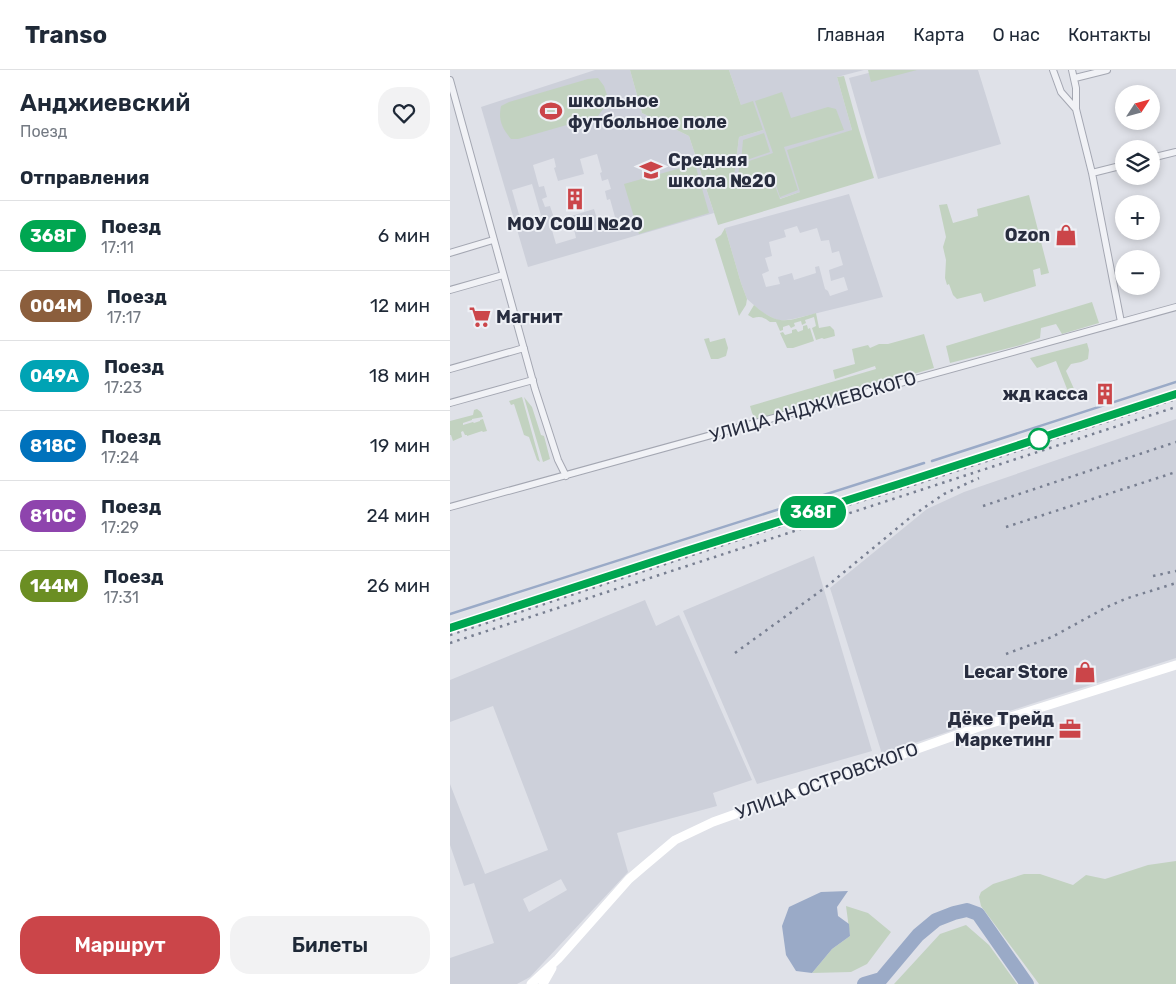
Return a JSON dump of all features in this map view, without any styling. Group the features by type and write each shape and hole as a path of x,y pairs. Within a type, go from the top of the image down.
{"street":[{"path":"1054,70 1061,92 1076,109"},
{"path":"1072,70 1075,78 1076,109 1092,173 1121,322"},
{"path":"1075,78 1107,70"},
{"path":"450,80 533,380 558,460 566,476"},
{"path":"1160,156 1176,152"},
{"path":"1092,173 1115,167"},
{"path":"450,253 493,240"},
{"path":"450,290 504,274"},
{"name":"УЛИЦА АНДЖИЕВСКОГО","path":"450,507 1176,307"},
{"path":"450,369 524,348"},
{"path":"450,403 533,380"},
{"name":"УЛИЦА ОСТРОВСКОГО","path":"530,984 558,959 630,879 675,840 705,826 976,728 1176,665"},
{"path":"543,984 558,959"}],"shaded area":[{"name":"Средняя школа №20","path":"595,70 630,70 642,113 689,136 714,213 528,267 481,107","holes":["597,154 602,172 600,173 602,181 608,179 611,189 605,191 607,200 610,199 615,217 598,222 594,209 568,217 576,238 556,244 549,220 554,218 550,206 545,207 542,199 547,197 544,186 539,187 533,165 554,158 556,167 554,168 558,181 584,174 580,159","532,184 542,219 522,225 512,190"]},
{"path":"729,70 864,70 837,77 852,130 800,192 779,199 771,175 733,186 739,137 763,130 741,105"},
{"path":"880,70 978,70 1001,144 878,179 849,78"},
{"path":"849,194 883,297 779,321 763,313 747,299 725,228","holes":["797,226 800,233 817,228 821,241 829,240 832,253 839,251 843,265 829,270 831,281 844,277 848,290 830,296 825,289 819,266 815,267 816,273 794,280 792,273 778,277 780,284 766,287 762,274 769,271 765,258 772,256 769,242 786,237 784,230"]},
{"path":"1176,419 1176,658 882,754 830,588 927,509 964,492"},
{"path":"814,556 872,751 757,784 683,611"},
{"path":"645,600 656,626 679,615 752,780 713,793 717,806 617,833 628,872 530,977 517,984 450,984 450,958 494,943 474,883 464,886 450,845 450,784 485,874 548,850 493,706 450,722 450,680","holes":["561,879 567,890 529,912 523,899"]}],"green space":[{"path":"630,70 729,70 741,105 753,101 763,130 739,137 733,186 771,175 780,199 800,192 787,150 852,130 837,77 844,76 874,178 718,225 689,136 642,113"},
{"path":"868,70 917,70 871,82"},
{"name":"школьное футбольное поле","path":"598,78 604,86 608,98 606,105 598,116 518,139 511,139 503,127 500,120 501,106 588,79"},
{"path":"782,92 791,118 828,107 836,109 844,130 784,147 798,190 780,197 772,173 736,184 740,164 773,153 755,101"},
{"path":"764,133 770,152 741,162 743,140"},
{"path":"695,164 709,213 639,234 624,184"},
{"path":"1029,195 1049,273 1041,275 1040,268 1033,270 1036,286 984,302 981,293 957,299 953,295 949,284 947,285 945,278 946,260 943,247 946,237 939,205 947,204 953,223 978,216 977,209"},
{"path":"725,228 747,299 746,305 739,316 715,239 721,235"},
{"path":"1092,302 1099,323 1062,334 1056,324 1041,328 1040,338 1021,345 950,363 946,346"},
{"path":"754,305 770,317 784,320 816,313 819,328 830,326 834,330 835,336 816,340 812,328 816,326 814,317 805,320 806,323 802,325 801,321 794,323 795,326 791,328 789,325 783,327 783,330 780,331 776,322 770,322 762,317 753,318 748,315"},
{"path":"807,325 808,329 810,328 814,341 793,348 787,348 780,333 783,332 785,335 792,333 792,330 796,329 798,332 803,330 803,326"},
{"path":"924,334 934,368 763,418 755,418 752,413 750,406 876,369 875,366 835,379 833,370 855,364 852,349 868,345 870,348 879,344 888,344"},
{"path":"709,338 710,342 725,338 728,348 726,356 711,359 704,339"},
{"path":"1087,343 1089,350 1088,359 1071,364 1066,371 1075,391 1069,394 1056,361 1037,368 1030,358"},
{"path":"522,397 540,462 537,460 529,437 524,435 514,404 511,405 509,401"},
{"path":"524,397 532,407 541,435 544,436 550,459 543,462"},
{"path":"477,409 483,417 472,419 463,423 463,425 483,419 487,431 467,436 463,431 461,432 462,437 453,441 450,435 450,421 473,415 474,410"},
{"path":"1176,861 1176,984 1039,984 981,906 979,897 981,892 993,884 1024,874 1040,874 1073,885 1086,875 1105,879 1148,865"},
{"path":"846,906 868,913 891,932 867,964 851,972 812,973 832,949 850,936"},
{"path":"966,925 989,945 1017,984 894,984 940,934"}],"water":[{"path":"848,891 837,907 838,916 849,924 850,936 832,949 812,973 796,971 786,955 782,926 789,907 821,892"}],"waterway":[{"path":"932,461 1176,382"},
{"path":"450,614 924,463"},
{"path":"864,984 881,979 918,935 936,920 967,910 978,914 1027,984"}],"railway":[{"path":"450,635 808,517 898,490 1176,399"},
{"path":"450,643 1176,407"},
{"path":"983,506 1176,442"},
{"path":"1006,527 1176,472"},
{"path":"735,653 826,587 912,516 944,494 979,478"},
{"path":"1153,576 1176,571"},
{"path":"1006,654 1052,637 1125,599 1176,583"}],"train":[{"name":"368Г","path":"450,628 1176,394"}],"place":[{"name":"школьное футбольное поле","path":"551,111"},
{"name":"Средняя школа №20","path":"651,170"},
{"name":"МОУ СОШ №20","path":"575,199"},
{"name":"Ozon","path":"1066,235"},
{"name":"Магнит","path":"480,317"},
{"name":"жд касса","path":"1105,394"},
{"name":"Lecar Store","path":"1085,672"},
{"name":"Дёке Трейд Маркетинг","path":"1070,729"}]}
